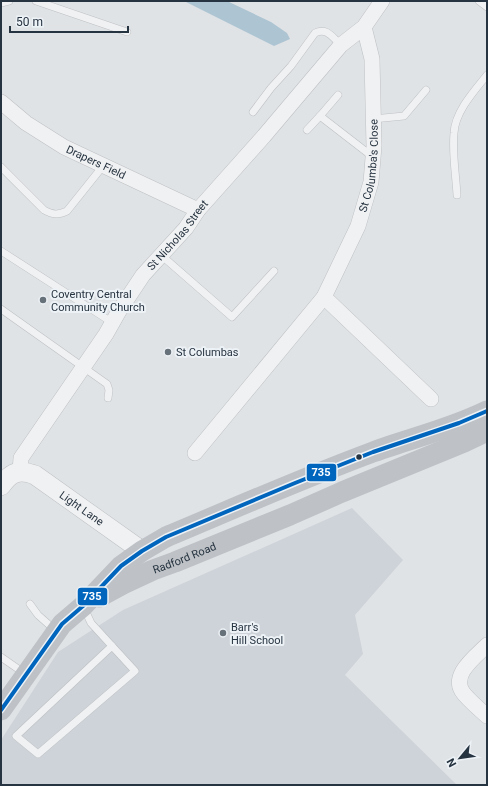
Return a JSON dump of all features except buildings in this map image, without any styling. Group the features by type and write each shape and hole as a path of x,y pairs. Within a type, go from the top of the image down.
{"main road":[{"name":"Radford Road","path":"1,710 62,624 83,606 121,566 142,551 166,537 320,472 439,431 487,411"},
{"name":"Radford Road","path":"83,606 123,584 153,570 290,515 487,431"},
{"name":"Radford Road","path":"142,551 149,556 164,554 245,522 290,515"}],"street":[{"name":"St Nicholas Street","path":"20,472 21,458 113,324 119,311 143,275 186,228 198,210 269,130 341,45 364,26 382,2"},
{"name":"St Columba's Close","path":"195,453 324,297 358,226 371,182 374,146 372,59 364,26"},
{"name":"Drapers Field","path":"1,102 26,123 64,148 198,210"},
{"path":"324,297 431,399"},
{"path":"1,486 6,479 13,474 20,472"},
{"name":"Light Lane","path":"20,472 35,475 142,551"},
{"path":"487,645 464,669 460,675 459,683 465,695 487,716"}],"lane":[{"path":"1,3 9,1"},
{"path":"36,1 127,32"},
{"path":"479,1 487,7"},
{"path":"253,112 271,88 292,66 315,33 321,30 326,31 341,45"},
{"path":"457,195 454,132 461,110 487,75"},
{"path":"373,119 404,116 426,90"},
{"path":"307,130 338,95"},
{"path":"320,116 373,158"},
{"path":"1,167 44,210 52,215 60,214 67,210 103,166"},
{"path":"1,251 113,324"},
{"path":"161,255 232,317 274,271"},
{"path":"1,309 83,368 108,384 108,398"},
{"path":"30,604 38,615 57,632"},
{"path":"83,606 91,623 135,671 38,754 16,736 112,646"},
{"path":"1,657 26,674"}],"shaded area":[{"name":"Barr's Hill School","path":"352,508 403,560 355,615 363,654 345,675 457,785 1,785 1,740 58,652 123,610"}],"water":[{"path":"184,1 227,1 271,22 287,33 290,39 274,46"}],"transit line":[{"name":"735","path":"1,710 62,624 83,606 121,566 142,551 166,537 295,483 373,452 459,423 487,411"}],"place":[{"name":"Coventry Central Community Church","path":"43,300"},
{"name":"St Columbas","path":"168,352"},
{"name":"Barr's Hill School","path":"223,633"}]}
